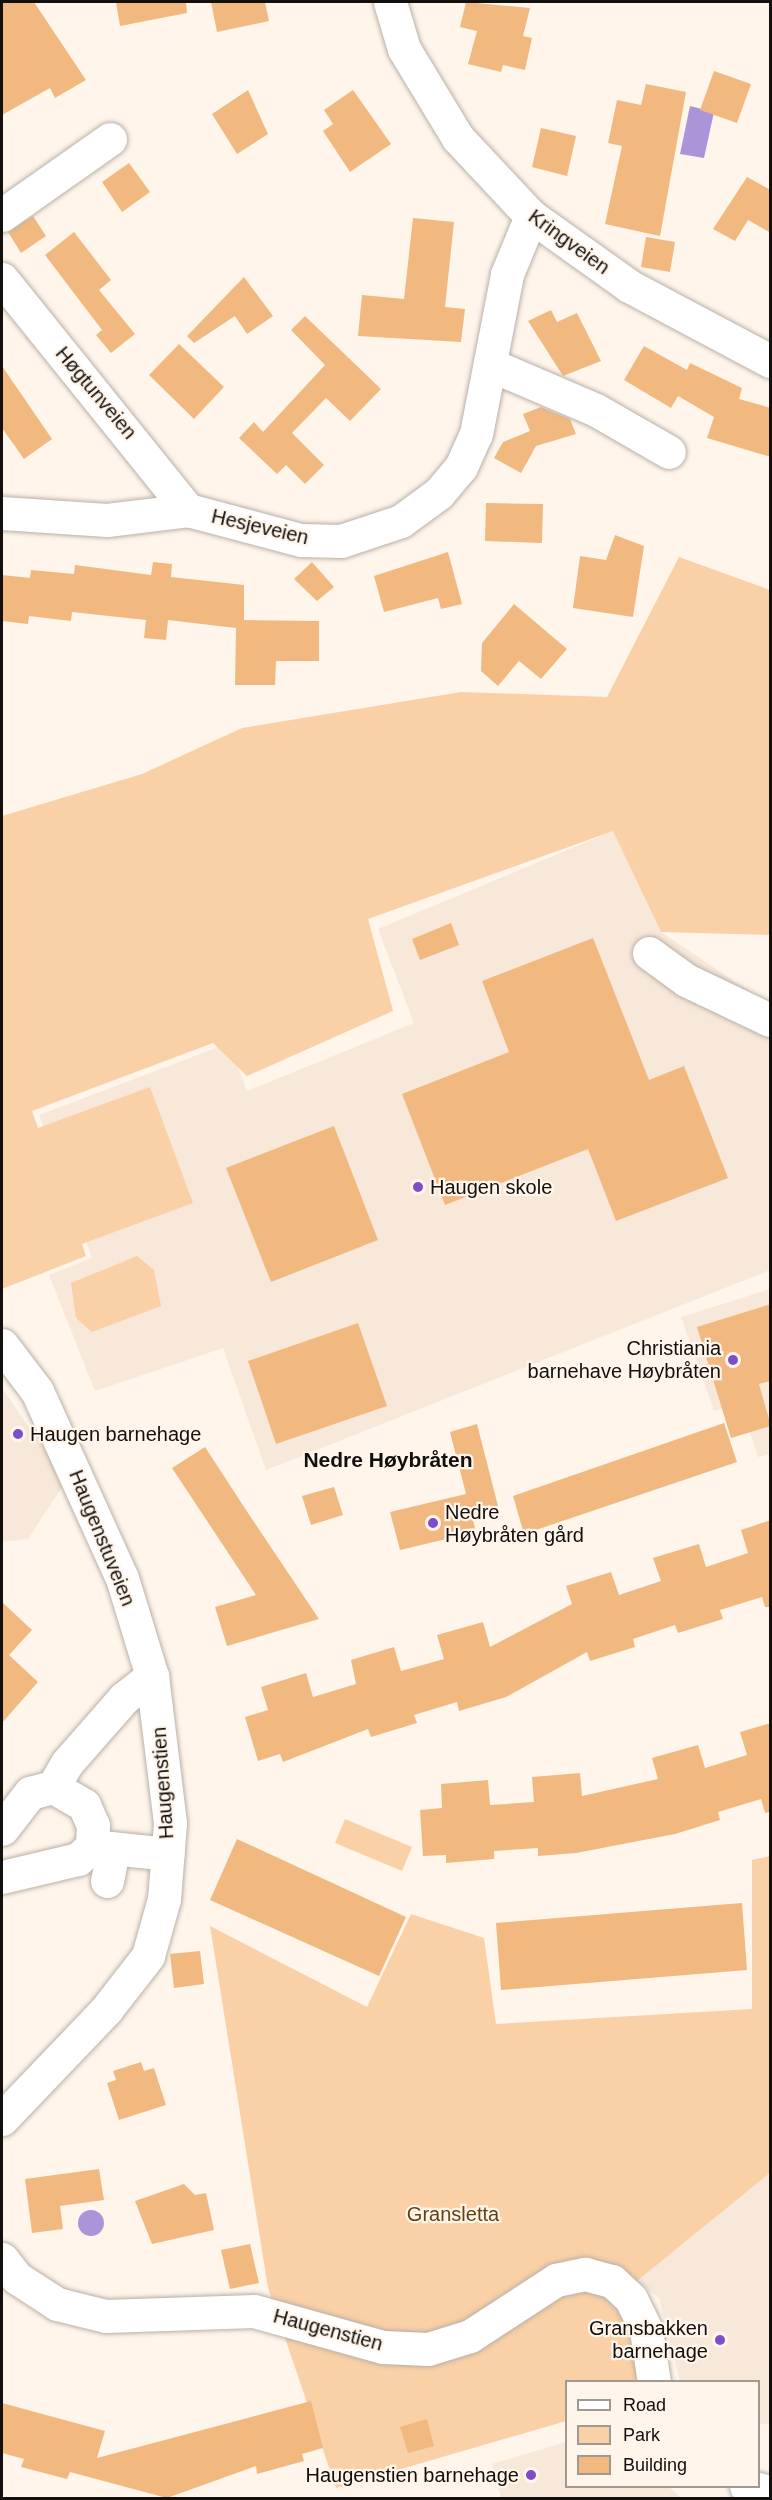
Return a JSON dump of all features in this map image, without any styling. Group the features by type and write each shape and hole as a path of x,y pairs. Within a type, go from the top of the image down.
{"street":[{"name":"Kringveien","path":"390,2 404,49 458,138 531,216 630,286 771,361"},
{"path":"2,215 110,139"},
{"name":"Hesjeveien","path":"2,513 107,520 188,510 301,540 341,541 401,521 461,467 484,407 507,274 531,216"},
{"name":"Høgtunveien","path":"2,279 188,510"},
{"path":"492,365 596,410 669,452"},
{"path":"649,953 686,980 771,1020"},
{"name":"Haugenstuveien","path":"2,1345 37,1391 105,1536 152,1676"},
{"path":"53,1787 67,1763 124,1698 152,1676"},
{"name":"Haugenstien","path":"2,2119 106,2010 148,1956 164,1899 170,1823 152,1676"},
{"path":"2,1829 30,1793 53,1787 84,1805 104,1859"},
{"path":"2,1877 53,1869 78,1859 168,1854"},
{"name":"Haugenstien","path":"2,2259 17,2278 57,2304 106,2316 254,2311 383,2347 428,2349 470,2336 556,2280 585,2274 612,2281 631,2299 646,2330 654,2380"},
{"path":"751,2488 771,2492"}],"shaded area":[{"path":"690,106 714,112 704,158 680,154"},
{"name":"Haugen skole","path":"613,831 661,932 770,1005 770,1270 266,1470 223,1348 95,1391 49,1275 92,1258 39,1115 229,1043 247,1091 414,1023 378,929"},
{"name":"Christiania barnehave Høybråten","path":"770,1289 770,1454 758,1457 740,1402 714,1411 681,1317"},
{"name":"Haugen barnehage","path":"2,1388 66,1481 28,1539 2,1542"},
{"name":"Gransbakken barnehage","path":"770,2173 770,2424 760,2424 760,2380 680,2380 659,2298 637,2281"},
{"path":"91,2210 100,2214 104,2223 100,2232 91,2236 82,2232 78,2223 82,2214"},
{"name":"Haugenstien barnehage","path":"565,2442 565,2488 670,2488 681,2498 501,2498 492,2464"}],"green space":[{"path":"679,557 770,590 770,935 661,932 613,831 368,919 393,1011 247,1076 213,1043 32,1111 38,1128 150,1087 193,1203 82,1244 86,1256 2,1289 2,816 142,774 242,728 461,692 607,697"},
{"path":"137,1256 154,1270 161,1306 92,1332 76,1318 71,1283"},
{"path":"345,1819 412,1847 402,1871 335,1843"},
{"name":"Gransletta","path":"770,1856 770,2173 637,2281 639,2380 565,2380 565,2421 336,2488 268,2288 210,1926 367,2007 411,1914 484,1938 496,2024 752,2009 752,1860"}],"building":[{"path":"2,2 34,2 86,80 55,98 50,88 2,115"},
{"path":"116,2 186,2 187,13 120,26"},
{"path":"211,2 265,2 269,21 217,32"},
{"path":"466,2 530,8 523,36 532,38 525,70 503,65 501,72 468,64 477,31 460,27"},
{"path":"714,71 751,84 737,123 700,110"},
{"path":"646,84 686,92 660,236 605,224 622,146 608,143 617,100 641,105"},
{"path":"248,90 268,134 237,154 212,114"},
{"path":"353,90 391,144 350,172 323,131 333,124 324,110"},
{"path":"541,128 576,136 567,176 532,167"},
{"path":"129,163 150,192 122,212 102,182"},
{"path":"747,177 771,190 771,233 748,220 735,241 713,229"},
{"path":"33,216 46,236 21,253 8,232"},
{"path":"413,218 454,222 445,307 465,309 461,342 358,336 362,295 404,299"},
{"path":"74,232 111,280 99,290 135,334 111,353 96,335 102,330 45,255"},
{"path":"646,237 675,242 670,272 641,267"},
{"path":"244,277 273,316 247,334 235,316 194,343 187,336"},
{"path":"551,310 557,322 577,313 601,361 563,376 528,321"},
{"path":"305,316 381,389 350,421 326,398 292,433 324,465 305,484 286,465 277,474 239,438 254,422 263,432 325,365 291,330"},
{"path":"179,344 224,387 194,419 149,375"},
{"path":"644,346 687,370 690,363 742,388 739,399 771,408 771,457 707,438 714,417 678,396 671,408 624,380"},
{"path":"2,366 52,439 24,459 2,428"},
{"path":"541,407 570,419 576,434 536,446 521,473 494,458 503,442 530,431 523,414"},
{"path":"486,503 543,504 542,543 485,541"},
{"path":"615,535 644,546 633,617 573,608 580,556 606,560"},
{"path":"448,552 462,604 441,609 438,598 384,612 374,576"},
{"path":"153,562 172,564 171,577 244,585 244,620 319,621 319,661 276,661 275,685 235,685 236,628 168,620 166,640 144,638 146,620 72,612 71,621 29,616 28,624 2,621 2,575 30,578 31,570 74,574 75,565 151,575"},
{"path":"312,562 334,587 317,601 294,579"},
{"path":"514,604 567,649 541,679 519,661 498,686 481,671 482,643"},
{"path":"451,923 459,945 420,960 412,939"},
{"path":"593,938 649,1080 684,1066 728,1178 616,1221 588,1149 445,1205 402,1094 509,1052 482,981"},
{"path":"334,1126 378,1240 271,1282 226,1168"},
{"name":"Christiania barnehave Høybråten","path":"771,1304 771,1381 759,1384 771,1426 731,1438 697,1327"},
{"path":"358,1323 387,1406 276,1444 248,1361"},
{"path":"724,1423 737,1462 524,1534 513,1496"},
{"path":"477,1424 498,1506 471,1512 476,1532 400,1550 390,1512 466,1494 450,1432"},
{"path":"205,1447 319,1619 227,1646 215,1607 256,1595 172,1468"},
{"path":"334,1487 343,1515 311,1525 302,1496"},
{"path":"771,1520 771,1607 765,1607 762,1597 720,1610 723,1619 678,1633 675,1625 633,1639 635,1647 590,1661 587,1652 506,1697 459,1711 457,1702 414,1715 417,1723 371,1737 368,1729 283,1762 280,1754 258,1761 245,1717 268,1710 261,1687 306,1673 313,1697 356,1684 351,1660 394,1647 401,1671 444,1659 437,1635 483,1622 490,1647 572,1604 566,1586 611,1572 619,1595 661,1581 653,1558 699,1544 706,1567 748,1553 741,1530"},
{"path":"2,1602 32,1630 9,1655 38,1682 2,1723"},
{"path":"771,1723 771,1812 765,1813 761,1799 718,1812 720,1820 675,1834 576,1853 538,1856 538,1848 494,1851 494,1859 446,1863 446,1855 423,1856 420,1810 442,1808 441,1784 488,1780 490,1805 534,1802 532,1777 580,1773 582,1796 658,1779 652,1758 698,1745 705,1768 747,1755 740,1732"},
{"path":"237,1839 406,1917 379,1976 210,1900"},
{"path":"742,1903 747,1970 501,1990 496,1923"},
{"path":"200,1951 204,1984 174,1988 170,1954"},
{"path":"141,2062 144,2071 154,2068 166,2105 119,2120 107,2083 116,2080 113,2071"},
{"path":"99,2169 104,2200 60,2206 63,2229 32,2233 25,2179"},
{"path":"184,2184 195,2195 206,2193 214,2230 152,2244 135,2201"},
{"path":"250,2244 259,2283 230,2289 221,2250"},
{"path":"311,2401 323,2448 302,2454 304,2461 257,2474 256,2466 167,2498 70,2472 67,2479 21,2467 24,2459 2,2453 2,2403 105,2431 97,2458"},
{"path":"427,2419 434,2446 408,2453 400,2427"}],"place":[{"name":"Haugen skole","path":"418,1187"},
{"name":"Christiania barnehave Høybråten","path":"733,1360"},
{"name":"Haugen barnehage","path":"18,1434"},
{"name":"Nedre Høybråten gård","path":"433,1523"},
{"name":"Gransbakken barnehage","path":"720,2340"},
{"name":"Haugenstien barnehage","path":"531,2475"}],"district":[{"name":"Nedre Høybråten","path":"388,1460"}]}
